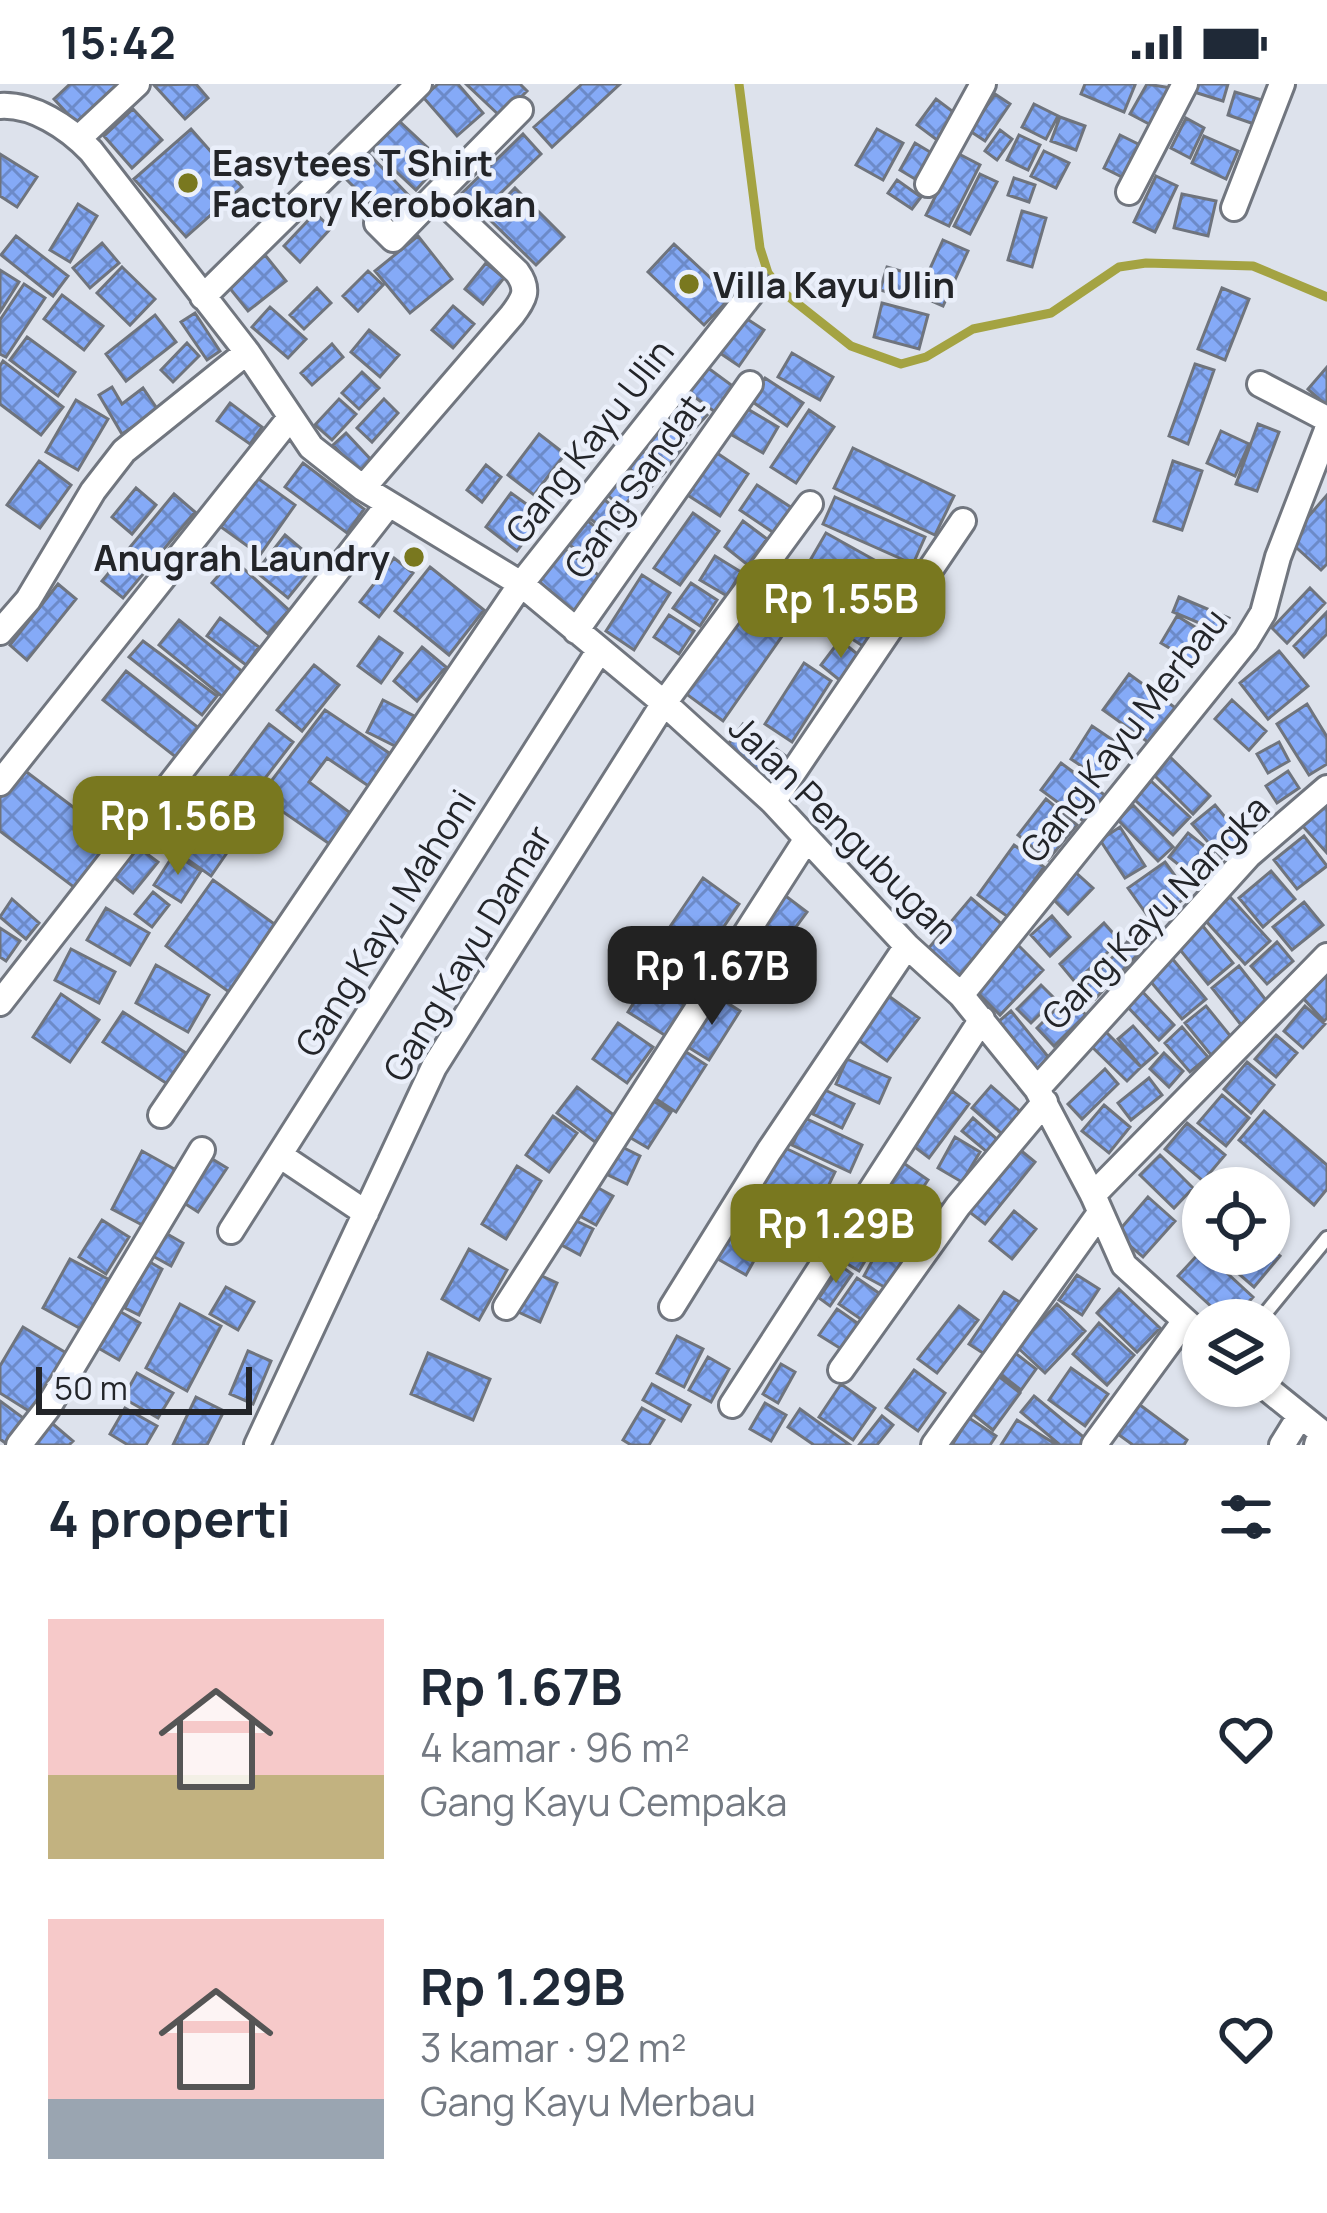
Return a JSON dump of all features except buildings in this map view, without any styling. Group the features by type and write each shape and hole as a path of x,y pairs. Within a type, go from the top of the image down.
{"street":[{"path":"9,106 38,84"},
{"path":"79,138 136,84"},
{"path":"203,297 419,84"},
{"path":"928,184 983,84"},
{"path":"1129,192 1185,84"},
{"path":"1234,208 1282,84"},
{"name":"Jalan Pengubugan","path":"9,106 79,138 247,352 311,447 388,504 520,584 664,704 773,802 908,946 961,995 1041,1095 1124,1265 1182,1319"},
{"path":"377,223 393,238 520,110"},
{"path":"364,488 526,293 517,272 436,196"},
{"name":"Gang Kayu Ulin","path":"161,1115 520,584 758,285"},
{"path":"0,632 28,600 93,491 124,452 247,352"},
{"name":"Gang Sandat","path":"576,631 750,384"},
{"path":"1260,384 1325,418 1327,428"},
{"path":"0,783 289,419"},
{"name":"Gang Kayu Merbau","path":"961,995 1246,641 1263,613 1278,557 1327,428"},
{"path":"0,1003 388,504"},
{"name":"Gang Kayu Damar","path":"257,1445 434,1067 664,704 810,504"},
{"path":"773,802 963,521"},
{"name":"Gang Kayu Mahoni","path":"231,1232 599,651"},
{"name":"Gang Kayu Nangka","path":"841,1370 1041,1095 1249,855 1327,788"},
{"path":"506,1306 806,840"},
{"path":"672,1307 769,1151 908,946"},
{"path":"934,1445 1096,1204 1327,956"},
{"path":"732,1405 982,1019"},
{"path":"20,1445 47,1409 202,1150"},
{"path":"281,1156 366,1214"},
{"path":"1094,1445 1182,1344"},
{"path":"1290,1407 1321,1434"},
{"path":"1282,1445 1300,1415"}],"lane":[{"path":"1277,1299 1327,1238"}],"waterway":[{"path":"739,84 760,248 768,273 784,293 851,346 901,364 926,357 973,329 1051,313 1119,267 1146,263 1253,266 1327,297"}],"place":[{"name":"Easytees T Shirt Factory Kerobokan","path":"188,183"},
{"name":"Villa Kayu Ulin","path":"689,284"},
{"name":"Anugrah Laundry","path":"414,557"}]}
